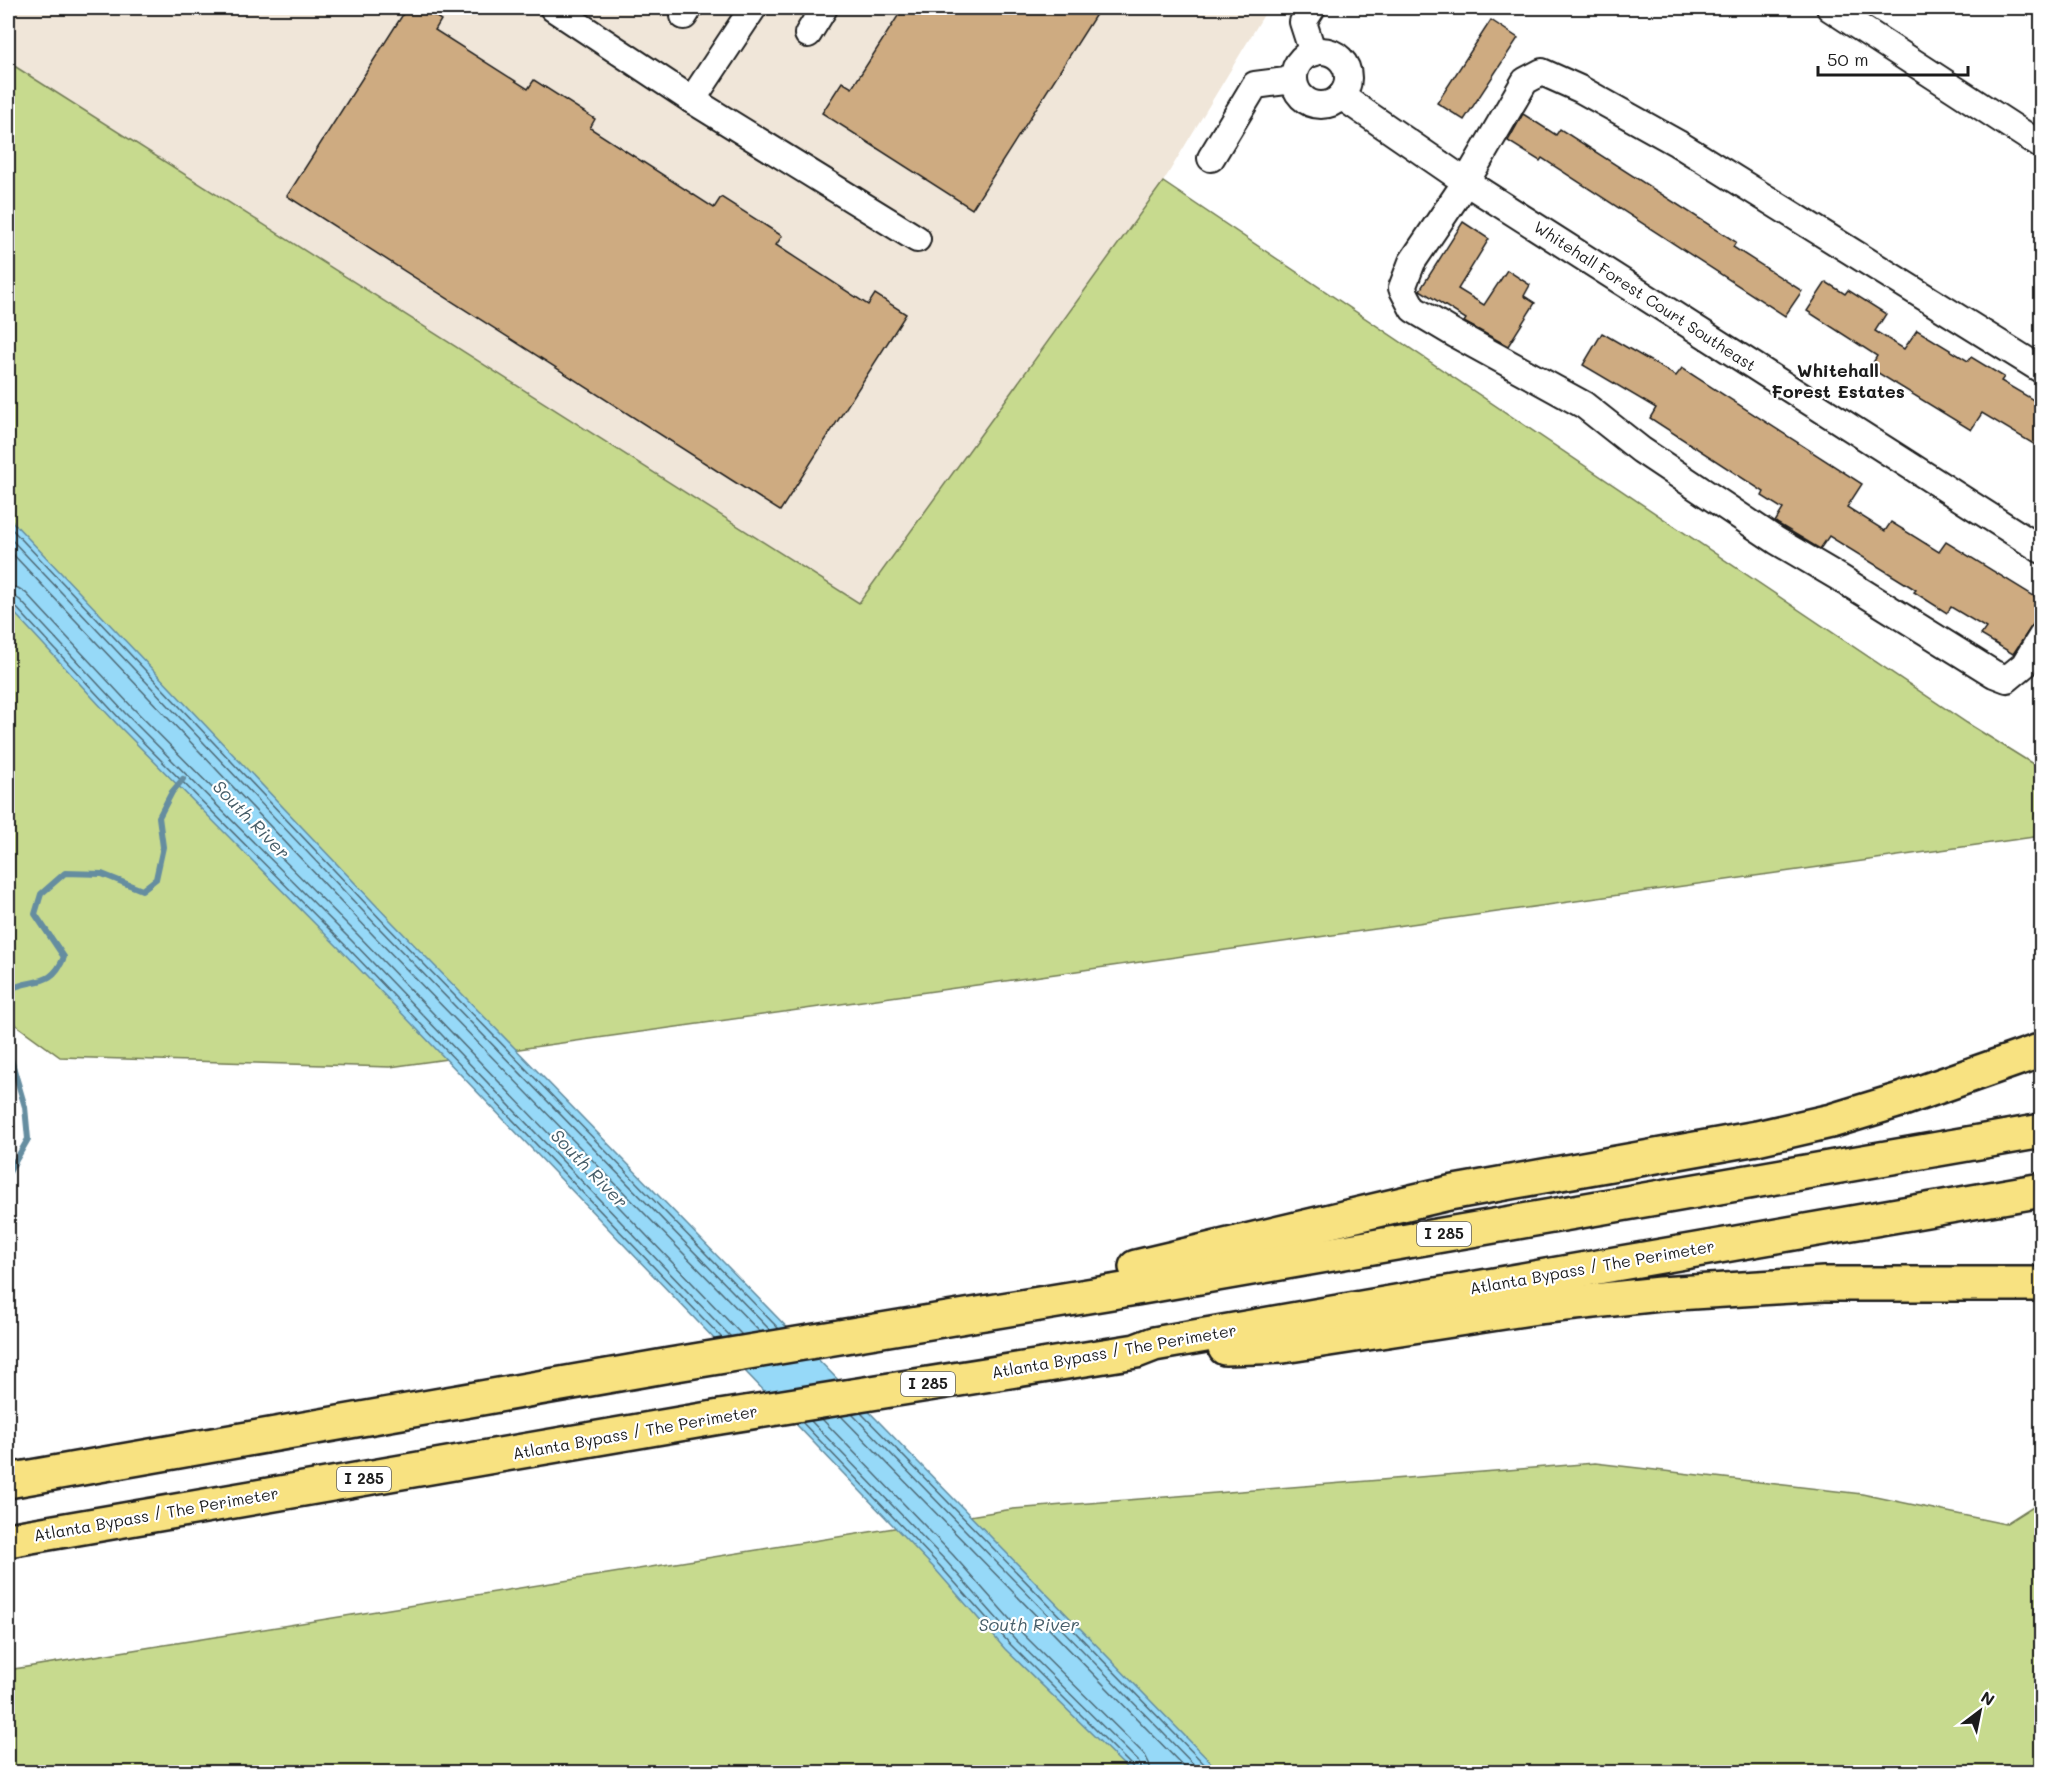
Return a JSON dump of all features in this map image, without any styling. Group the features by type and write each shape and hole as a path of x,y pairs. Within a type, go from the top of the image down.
{"highway":[{"path":"846,1336 1449,1193 1757,1138 1820,1124 1900,1100 2042,1050"},
{"name":"I 285","path":"8,1481 670,1365 1142,1287 2042,1131"},
{"name":"Atlanta Bypass / The Perimeter","path":"8,1540 720,1417 1136,1351 1154,1344 1364,1306 2042,1190"},
{"path":"1136,1351 1283,1346 1537,1306 1660,1294 1824,1284 2042,1284"}],"street":[{"path":"554,8 692,100 917,239"},
{"path":"692,100 753,8"},
{"path":"808,34 824,8"},
{"path":"1312,8 1303,22 1313,53"},
{"path":"1830,8 2042,146"},
{"path":"1322,51 1330,53 1344,63 1348,80 1341,96 1334,102 1317,105 1308,102 1296,89 1294,80 1299,63 1313,53 1322,51"},
{"path":"2042,369 1677,143 1580,89 1542,72 1524,81 1466,182 1412,262 1402,288 1413,309 1584,405 1641,450 1777,541 1994,674 2007,680 2024,665 2042,636"},
{"path":"1211,158 1255,85 1294,80"},
{"name":"Whitehall Forest Court Southeast","path":"1341,96 1466,182 2042,550"}],"shaded area":[{"path":"8,8 1268,8 1163,182 859,603 8,62"}],"green space":[{"path":"8,62 859,603 1163,182 1967,723 2041,769 2041,836 390,1067 60,1057 8,1019"},
{"path":"1595,1463 1862,1494 2005,1524 2041,1501 2041,1772 8,1772 8,1670 1013,1509"}],"water":[{"name":"South River","path":"8,517 390,920 1220,1772 1131,1772 1005,1649 936,1570 342,951 116,723 8,606"}],"building":[{"path":"407,8 422,8 441,20 435,30 528,89 534,80 595,119 590,128 714,208 721,197 782,236 776,245 868,305 875,294 906,314 780,511 287,196"},
{"path":"903,8 1100,8 972,209 822,113 842,82 852,88"},
{"path":"1491,20 1518,38 1464,120 1437,103"},
{"path":"1523,114 1556,135 1560,129 1736,242 1733,247 1802,291 1785,316 1542,158 1540,161 1508,141"},
{"path":"1463,222 1489,239 1458,289 1484,305 1507,270 1530,285 1524,296 1535,303 1508,346 1464,322 1466,319 1420,290"},
{"path":"1826,282 1845,294 1848,290 1886,314 1875,331 1904,349 1917,330 1968,361 1971,357 2004,377 2001,381 2042,405 2042,449 1982,413 1971,430 1870,368 1877,356 1807,311"},
{"path":"1602,333 1676,376 1682,368 1862,484 1847,507 1885,531 1891,522 1939,552 1946,542 2042,601 2042,611 2013,654 1981,635 1986,628 1951,607 1947,613 1914,592 1916,590 1829,536 1820,549 1775,522 1783,509 1762,496 1764,492 1650,418 1656,408 1583,365"}],"waterway":[{"path":"8,990 47,978 59,967 64,957 35,914 41,894 65,873 102,874 142,890 156,879 163,847 159,817 172,792 183,779"},
{"path":"8,1049 25,1107 28,1139 8,1174"}],"district":[{"name":"Whitehall Forest Estates","path":"1838,382"}]}
